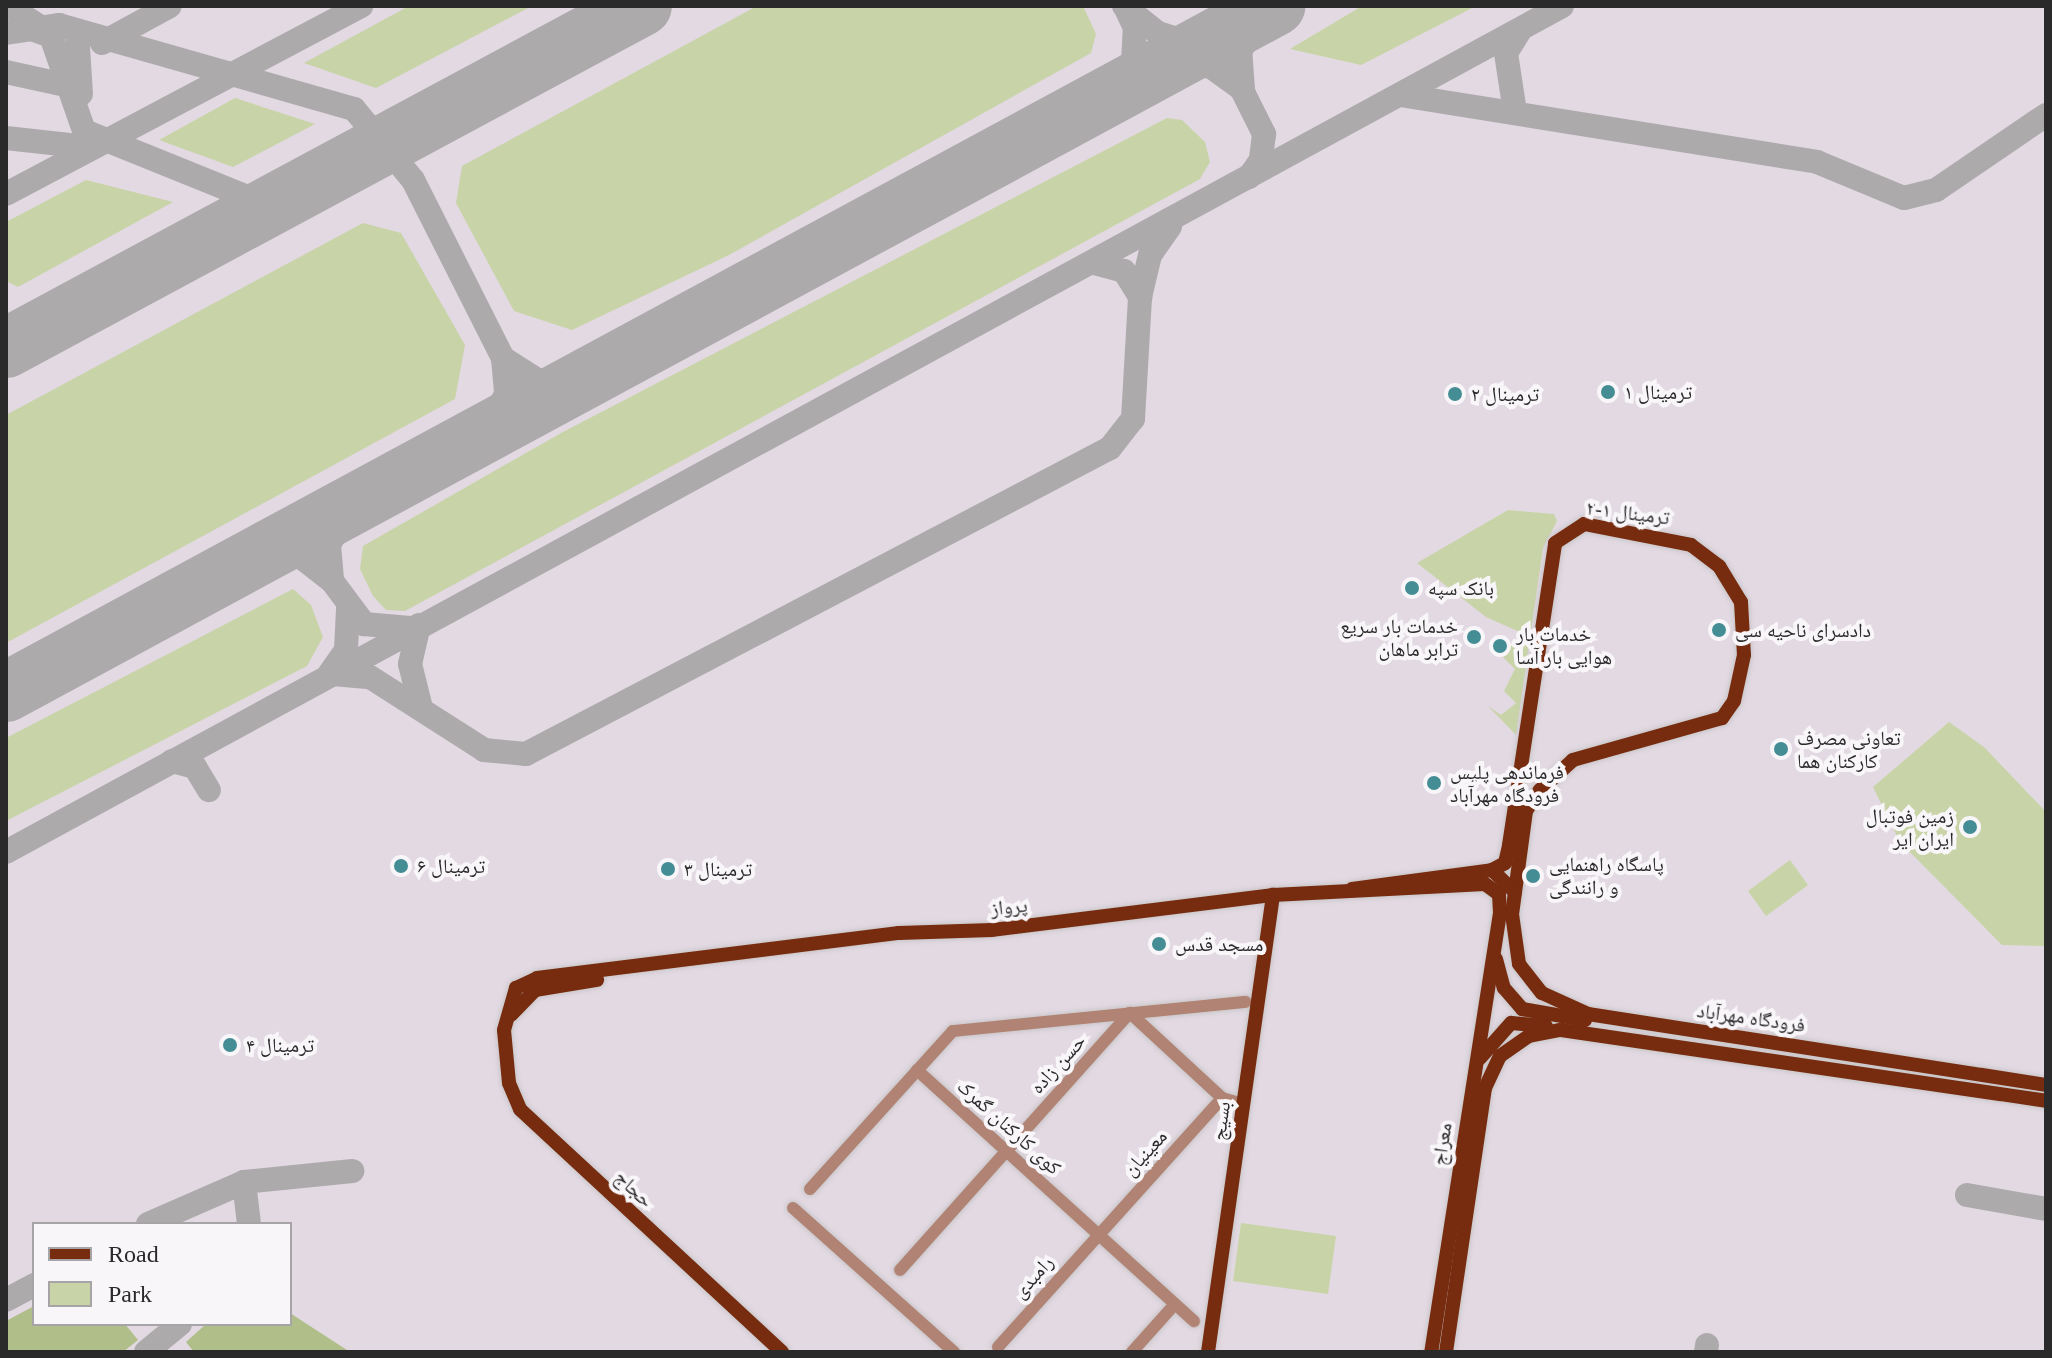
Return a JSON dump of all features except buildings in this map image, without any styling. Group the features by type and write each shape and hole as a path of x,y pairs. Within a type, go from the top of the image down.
{"main road":[{"name":"ترمینال ۱-۲","path":"1584,524 1672,538 1707,555 1733,584 1743,612 1743,671 1728,714 1573,760 1520,811 1555,543 1584,524"},
{"path":"1515,892 1505,866 1520,811"},
{"path":"1505,866 1515,892"},
{"name":"پرواز","path":"1351,889 1505,866"},
{"name":"پرواز","path":"504,1030 508,1000 524,982 671,962 1273,895 1485,884 1501,900 1495,941"},
{"name":"فرودگاه مهرآباد","path":"1515,892 1512,914 1519,964 1542,993 1588,1014 1785,1042 2046,1085"},
{"name":"بسیج","path":"1208,1352 1273,895"},
{"path":"1495,941 1500,979 1522,1009 1649,1024"},
{"name":"معراج","path":"1446,1352 1495,941"},
{"name":"حجاج","path":"504,1030 509,1083 529,1120 782,1352"},
{"name":"فرودگاه مهرآباد","path":"1478,1087 1511,1045 1561,1030 2046,1101"},
{"path":"1783,1064 1785,1042"},
{"name":"معراج","path":"1431,1352 1478,1087"}],"street":[{"path":"810,1189 953,1031 1246,1002"},
{"path":"1130,1013 1222,1098 1243,1104"},
{"name":"حسن زاده","path":"900,1270 1130,1013"},
{"name":"کوی کارکنان گمرک","path":"917,1070 1194,1321"},
{"name":"معینیان","path":"1098,1234 1222,1098"},
{"path":"793,1208 954,1352"},
{"name":"رامبدی","path":"998,1347 1098,1234"},
{"path":"1132,1352 1175,1304"}],"shaded area":[{"path":"6,6 2046,6 2046,1352 6,1352"}],"green space":[{"path":"409,6 532,6 376,88 304,63"},
{"path":"757,6 1083,6 1096,34 1091,53 729,255 572,330 514,311 456,203 462,166"},
{"path":"1362,6 1476,6 1361,65 1290,49"},
{"path":"235,98 315,124 233,167 159,140"},
{"path":"1167,118 1182,120 1205,142 1210,162 1200,179 405,611 386,610 373,596 360,569 363,546 561,433"},
{"path":"86,180 173,202 18,287 6,281 6,222"},
{"path":"363,223 401,233 465,345 455,399 6,643 6,415"},
{"path":"1508,510 1554,514 1557,521 1543,548 1516,735 1488,706 1501,715 1516,703 1504,691 1515,669 1502,656 1522,633 1486,617 1417,563"},
{"path":"293,589 311,605 323,637 307,666 6,821 6,738"},
{"name":"زمین فوتبال ایران ایر","path":"1949,722 1984,747 2046,812 2046,946 2002,945 1900,842 1873,787"},
{"path":"1790,860 1808,885 1766,916 1748,891"},
{"path":"1241,1223 1336,1236 1328,1294 1233,1281"},
{"path":"32,1307 32,1326 127,1326 138,1340 123,1352 6,1352 6,1321"},
{"path":"292,1314 350,1352 194,1352 186,1342 204,1326 292,1326"}],"taxiway":[{"path":"8,6 48,32"},
{"path":"102,43 170,6"},
{"path":"6,194 361,6"},
{"path":"1124,6 1158,33 1212,50 1232,70 1264,134 1261,160 1249,177"},
{"path":"6,852 1562,6"},
{"path":"1109,95 1133,62 1135,28 1126,9"},
{"path":"1161,68 1210,66 1243,90 1240,51 1267,11"},
{"path":"6,33 59,25 354,109 413,180 503,358 506,394 488,429"},
{"path":"31,29 51,36 84,131 270,206"},
{"path":"1515,112 1506,53 1521,29"},
{"path":"77,31 81,94"},
{"path":"6,72 79,88"},
{"path":"1400,95 1817,162 1904,198 1936,190 2046,115"},
{"path":"6,138 88,147"},
{"path":"333,674 370,677 484,750 526,754 1110,448 1133,419 1140,297 1150,255 1170,226"},
{"path":"1094,263 1124,271 1140,297"},
{"path":"503,358 542,383 573,383"},
{"path":"352,504 329,545 332,581 364,624 410,628"},
{"path":"258,556 301,557 332,581"},
{"path":"330,673 346,650 348,609"},
{"path":"419,625 410,664 421,708"},
{"path":"172,761 195,767 209,790"},
{"path":"153,1222 244,1182 352,1171"},
{"path":"244,1182 249,1222"},
{"path":"1967,1195 2046,1209"},
{"path":"6,1300 32,1286"},
{"path":"146,1352 178,1326"},
{"path":"1706,1352 1707,1345"}],"runway":[{"path":"6,348 642,6"},
{"path":"6,692 1275,6"}],"place":[{"name":"ترمینال ۱","path":"1608,392"},
{"name":"ترمینال ۲","path":"1455,394"},
{"name":"بانک سپه","path":"1412,588"},
{"name":"دادسرای ناحیه سی","path":"1719,630"},
{"name":"خدمات بار سریع ترابر ماهان","path":"1474,637"},
{"name":"خدمات بار هوایی بار آسا","path":"1500,646"},
{"name":"تعاونی مصرف کارکنان هما","path":"1781,749"},
{"name":"فرماندهی پلیس فرودگاه مهرآباد","path":"1434,783"},
{"name":"زمین فوتبال ایران ایر","path":"1970,827"},
{"name":"ترمینال ۶","path":"401,866"},
{"name":"ترمینال ۳","path":"668,869"},
{"name":"پاسگاه راهنمایی و رانندگی","path":"1533,876"},
{"name":"مسجد قدس","path":"1159,944"},
{"name":"ترمینال ۴","path":"230,1045"}]}
